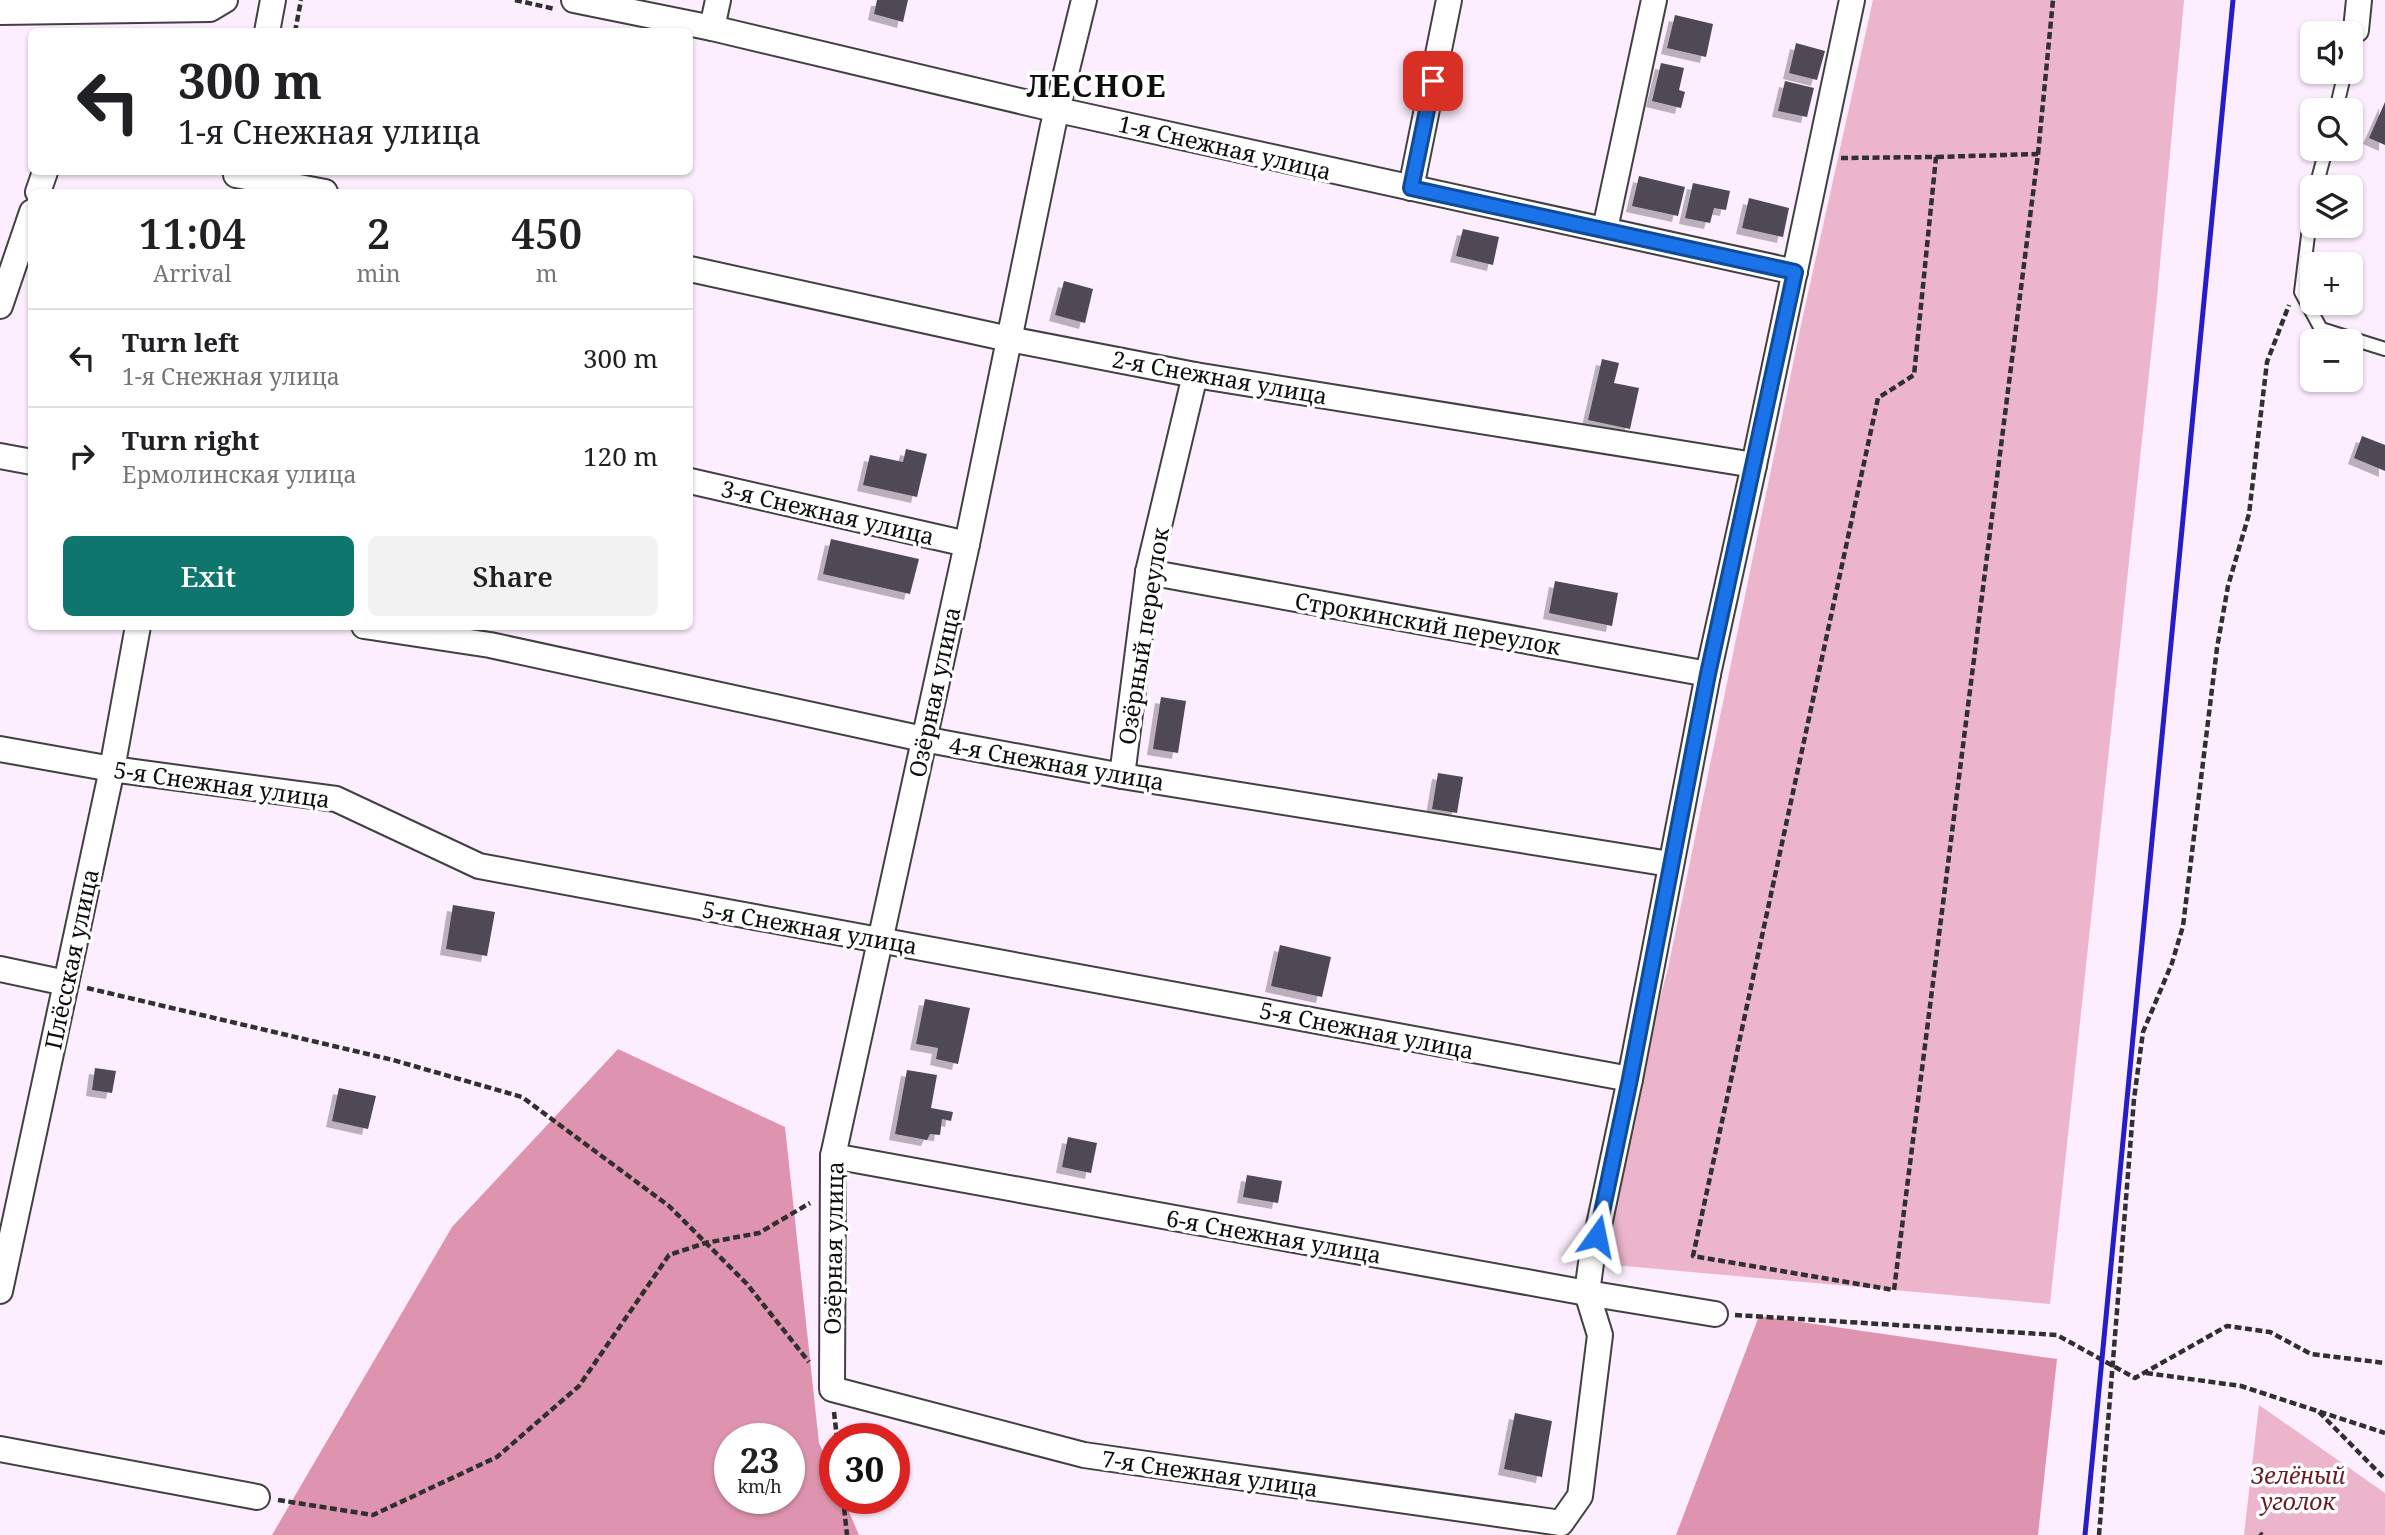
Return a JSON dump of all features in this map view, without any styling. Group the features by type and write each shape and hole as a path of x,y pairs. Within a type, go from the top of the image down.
{"street":[{"path":"0,12 211,9 225,0"},
{"path":"268,28 273,0"},
{"name":"1-я Снежная улица","path":"574,0 712,27 1058,110 1795,272"},
{"path":"712,27 718,0"},
{"name":"Озёрная улица","path":"832,1389 833,1156 1084,0"},
{"path":"1411,188 1449,0"},
{"path":"1605,229 1654,0"},
{"path":"1587,1293 1708,674 1852,0"},
{"path":"2356,21 2359,0"},
{"path":"235,180 302,189"},
{"path":"0,306 28,224"},
{"name":"2-я Снежная улица","path":"693,270 1009,339 1195,375 1754,465"},
{"name":"Озёрный переулок","path":"1122,776 1148,572 1195,375"},
{"path":"0,456 28,461"},
{"name":"3-я Снежная улица","path":"693,482 967,544"},
{"name":"Строкинский переулок","path":"1148,572 1708,674"},
{"name":"Плёсская улица","path":"0,1291 8,1214 66,983 112,769 137,630"},
{"name":"4-я Снежная улица","path":"391,630 490,645 923,739 1122,776 1670,864"},
{"name":"5-я Снежная улица","path":"0,749 112,769 336,799 479,866 1630,1079"},
{"path":"0,969 66,983"},
{"name":"6-я Снежная улица","path":"833,1156 1715,1314"},
{"name":"7-я Снежная улица","path":"832,1389 1084,1455 1561,1522 1580,1496 1600,1335 1587,1293"},
{"path":"0,1449 257,1497"}],"lane":[{"path":"2314,315 2321,328 2385,349"}],"path":[{"path":"296,28 301,0"},
{"path":"1936,158 1914,375 1878,398 1693,1256 1894,1290 2038,154 2053,0"},
{"path":"1819,158 1936,158 2038,154"},
{"path":"2099,1535 2134,1099 2143,1032 2172,963 2183,926 2217,649 2228,586 2249,514 2267,362 2290,305 2300,293"},
{"path":"66,983 393,1060 522,1097 669,1206 747,1284 832,1389 835,1423"},
{"path":"257,1497 373,1516 498,1457 579,1386 669,1255 705,1243 760,1233 812,1202"},
{"path":"1715,1314 2057,1335 2135,1378 2227,1326 2270,1332 2311,1354 2385,1363"},
{"path":"2145,1373 2241,1385 2385,1433"},
{"path":"2319,1411 2385,1479"},
{"path":"845,1514 847,1535"}],"green space":[{"path":"1873,0 2184,0 2156,308 2050,1304 1591,1263 1668,968 1801,325"},
{"name":"Зелёный уголок","path":"2259,1405 2385,1493 2385,1535 2244,1535"}],"shaded area":[{"path":"618,1049 785,1127 819,1443 819,1514 850,1514 859,1535 272,1535 452,1227"},
{"path":"1759,1316 2057,1359 2038,1535 1676,1535"}],"building":[{"path":"877,0 908,0 903,22 874,14"},
{"path":"1675,15 1713,24 1706,57 1667,48"},
{"path":"1796,43 1825,51 1817,80 1789,73"},
{"path":"1661,63 1684,68 1679,90 1685,92 1681,108 1652,101"},
{"path":"1785,81 1814,88 1807,117 1778,111"},
{"path":"2385,102 2385,145 2369,138"},
{"path":"1639,176 1685,187 1678,216 1632,206"},
{"path":"1693,183 1730,191 1726,210 1714,208 1710,223 1685,218"},
{"path":"1749,198 1789,208 1783,237 1742,228"},
{"path":"1463,229 1499,237 1493,265 1456,256"},
{"path":"1064,281 1093,289 1085,323 1055,315"},
{"path":"1602,359 1619,363 1614,383 1639,388 1630,429 1588,420"},
{"path":"2362,436 2385,445 2385,471 2354,458"},
{"path":"906,449 927,454 917,497 863,485 870,455 903,462"},
{"path":"831,539 919,559 910,594 823,574"},
{"path":"1555,581 1618,593 1612,626 1549,613"},
{"path":"1161,697 1186,701 1178,753 1153,749"},
{"path":"1438,773 1463,777 1457,813 1432,809"},
{"path":"453,905 495,912 487,956 446,949"},
{"path":"1280,945 1331,957 1322,997 1271,986"},
{"path":"925,999 970,1008 958,1064 936,1059 938,1048 916,1044"},
{"path":"95,1068 116,1071 112,1093 92,1090"},
{"path":"907,1070 937,1075 931,1108 953,1112 951,1121 942,1119 940,1135 930,1134 927,1140 895,1134"},
{"path":"339,1088 376,1096 368,1129 332,1121"},
{"path":"1068,1137 1097,1143 1091,1173 1062,1167"},
{"path":"1247,1175 1282,1181 1278,1203 1243,1197"},
{"path":"1515,1413 1552,1421 1542,1477 1504,1469"}],"railway":[{"path":"2085,1535 2233,0"}],"district":[{"name":"ЛЕСНОЕ","path":"1097,85"}],"route":[{"path":"1433,81 1411,188 1795,272 1708,674 1597,1236"}]}
